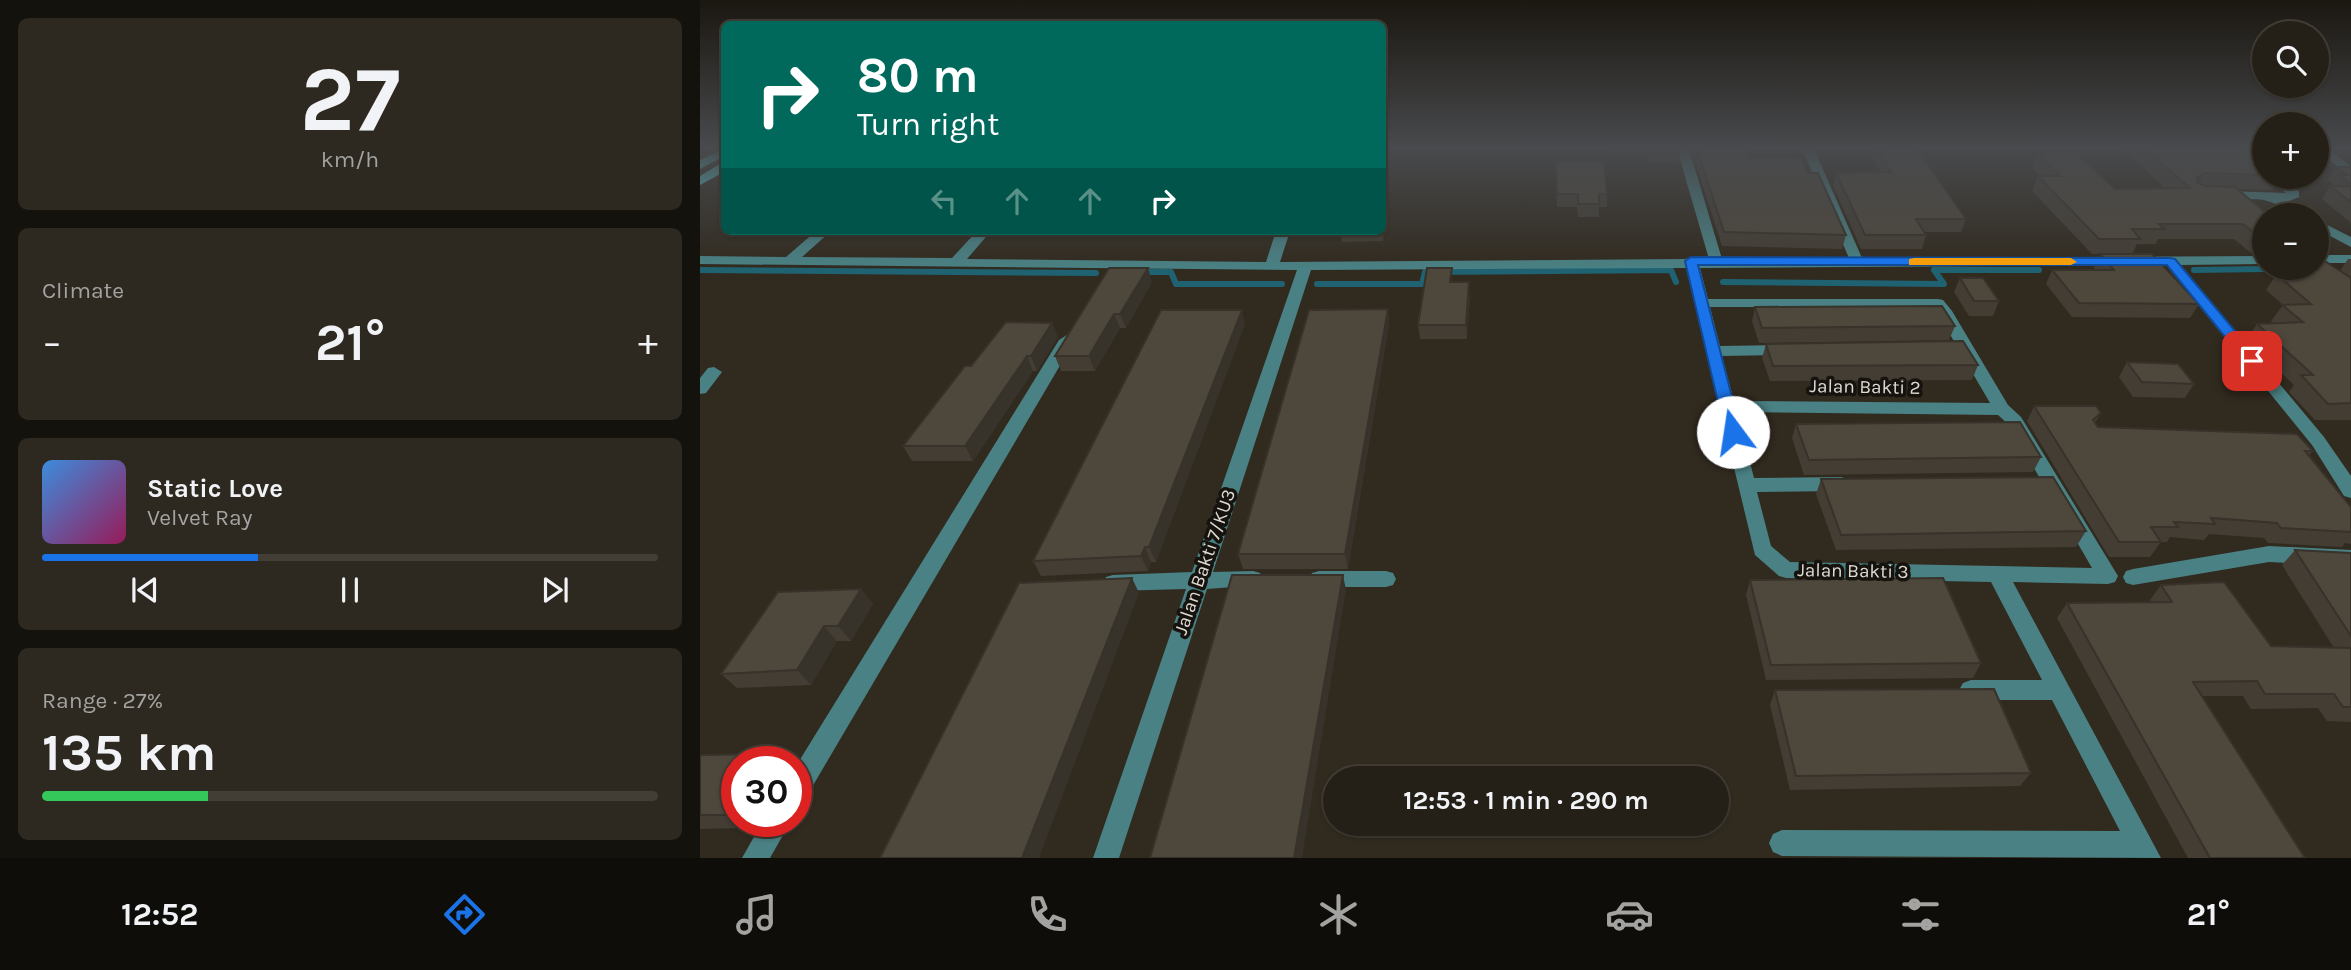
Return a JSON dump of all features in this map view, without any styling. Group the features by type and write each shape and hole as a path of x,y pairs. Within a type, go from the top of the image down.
{"street":[{"path":"1695,189 1716,261"},
{"path":"1825,189 1857,262"},
{"path":"2209,194 2287,198 2295,194 2288,189"},
{"path":"2270,197 2281,203"},
{"path":"2329,230 2351,243"},
{"path":"791,260 819,235"},
{"path":"957,261 980,235"},
{"path":"1272,266 1282,235"},
{"path":"2329,259 2351,259"},
{"path":"700,260 1272,266 1691,261 2252,260"},
{"name":"Jalan Bakti 3","path":"1691,261 1762,550 1786,570 2108,576 2052,482"},
{"path":"2170,261 2318,441 2351,491"},
{"path":"1099,287 1114,263"},
{"name":"Jalan Bakti 7/KU3","path":"1105,858 1306,265"},
{"path":"1702,303 1938,303 1961,349 2002,409 2015,421 2052,482"},
{"path":"812,763 1077,323"},
{"path":"1713,351 1807,350"},
{"path":"700,389 714,372"},
{"name":"Jalan Bakti 2","path":"1727,406 2002,409"},
{"path":"2290,440 2318,441"},
{"path":"2024,482 2052,482"},
{"path":"1746,485 1857,484"},
{"path":"2133,577 2269,554 2351,558"},
{"path":"1782,843 1921,851 2145,851 1997,573"},
{"path":"1094,584 1199,580 1386,579"},
{"path":"1948,691 2059,690"},
{"path":"755,858 768,837"}],"building":[{"path":"1557,189 1607,189 1607,194 1599,194 1599,204 1578,204 1578,194 1557,194"},
{"path":"1710,189 1825,189 1846,235 1724,232"},
{"path":"1844,189 1945,189 1966,219 1916,219 1926,235 1865,235"},
{"path":"2051,189 2237,189 2254,203 2252,231 2243,224 2159,224 2164,229 2132,229 2140,239 2099,239"},
{"path":"2334,189 2351,189 2351,202"},
{"path":"2100,254 2152,254 2199,304 2079,303 2052,270 2114,270"},
{"path":"2329,264 2351,278 2351,403 2328,404 2301,375 2313,375 2257,324 2303,322 2282,305 2311,304 2283,280 2329,280"},
{"path":"1109,268 1148,268 1120,314 1114,314 1089,356 1055,356"},
{"path":"1427,268 1452,268 1450,282 1469,282 1466,325 1418,325"},
{"path":"1960,278 1983,278 1999,301 1974,301"},
{"path":"1942,306 1955,326 1762,328 1755,307"},
{"path":"1388,309 1345,554 1238,554 1309,310"},
{"path":"1161,310 1242,310 1149,547 1145,547 1141,556 1033,561"},
{"path":"1006,322 1052,323 965,446 903,446 965,366 971,366"},
{"path":"1963,341 1978,365 1773,366 1766,344"},
{"path":"2127,362 2178,364 2194,384 2142,382"},
{"path":"2034,406 2096,406 2101,413 2093,420 2098,427 2297,434 2313,451 2305,451 2351,507 2351,532 2281,528 2277,523 2211,518 2215,524 2174,522 2178,527 2151,527 2161,542 2119,542"},
{"path":"2020,422 2041,457 1809,460 1796,424"},
{"path":"2053,477 2086,531 1841,535 1821,479"},
{"path":"2295,550 2351,553 2351,636"},
{"path":"1232,575 1343,575 1294,858 1150,858"},
{"path":"1132,578 1022,858 880,858 1019,583"},
{"path":"1943,578 1981,663 1771,665 1750,580"},
{"path":"2224,582 2271,646 2351,648 2351,707 2343,707 2334,694 2265,694 2257,681 2193,682 2305,858 2210,858 2067,603 2172,602 2161,585"},
{"path":"861,589 838,626 824,626 797,670 721,674 778,592"},
{"path":"1994,689 2031,773 1796,776 1775,690"},
{"path":"700,755 721,755 721,815 700,815"}],"waterway":[{"path":"2194,270 2252,269"},
{"path":"700,270 1096,273"},
{"path":"1317,284 1422,284 1425,272 1671,270 1676,282"},
{"path":"1723,282 1944,284 1934,270 2039,270"},
{"path":"1139,272 1171,272 1176,284 1282,284"}],"slow traffic":[{"path":"1914,262 2071,262"}],"route":[{"path":"1733,432 1691,261 2170,261 2252,361"}]}
